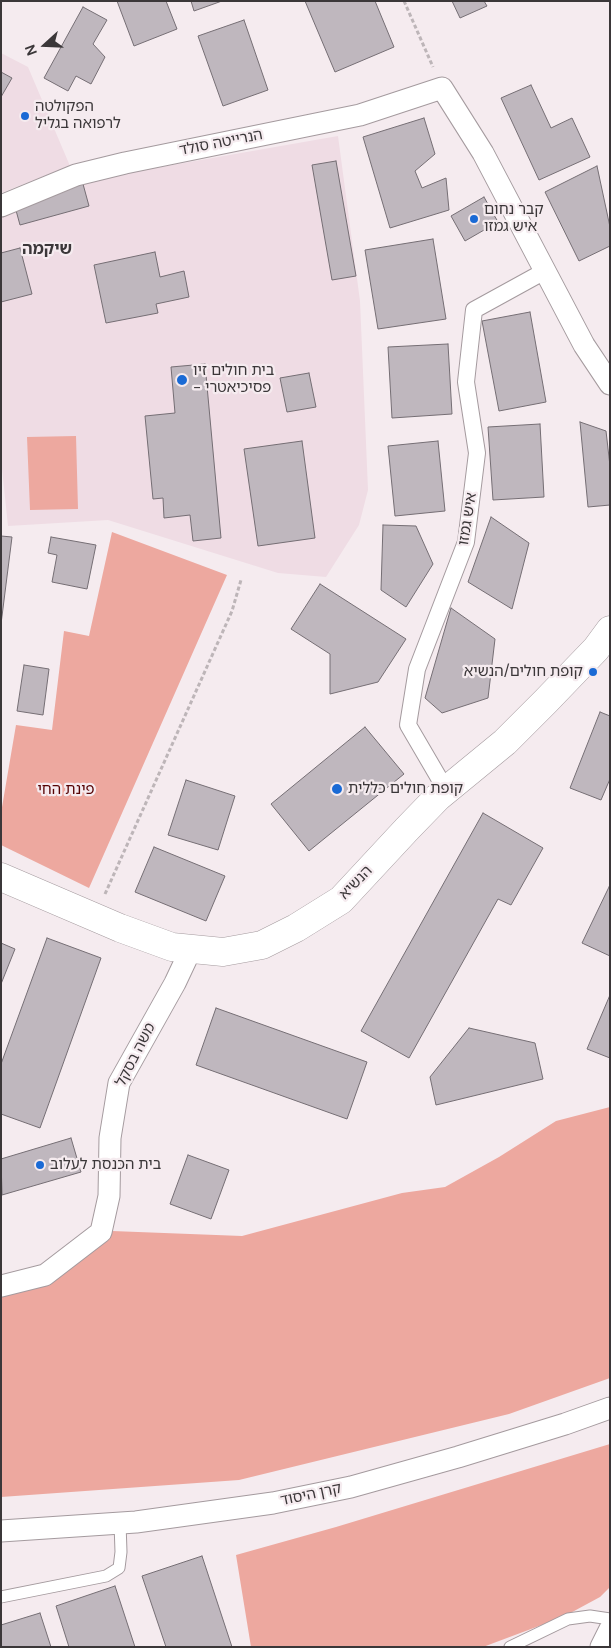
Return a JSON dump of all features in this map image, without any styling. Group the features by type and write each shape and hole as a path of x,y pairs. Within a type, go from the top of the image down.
{"street":[{"name":"הנרייטה סולד","path":"1,206 76,175 125,162 360,115 442,88"},
{"path":"442,88 483,153 584,345 610,384"},
{"name":"איש גמזו","path":"446,790 408,725 417,669 466,542 477,453 466,382 474,310 545,271"},
{"name":"הנשיא","path":"1,877 172,947 223,952 262,945 296,928 341,900 406,828 446,790 505,742 596,649 610,630"},
{"name":"משה בסקל","path":"1,1286 45,1275 101,1232 108,1196 110,1138 119,1083 175,983 191,949"},
{"name":"קרן היסוד","path":"1,1531 120,1523 273,1503 352,1487 458,1457 610,1408"},
{"path":"600,1647 610,1629"}],"lane":[{"path":"1,1597 106,1576 119,1568 121,1552 120,1523"},
{"path":"510,1647 568,1619 590,1616 610,1618"}],"path":[{"path":"404,1 442,88"},
{"path":"95,917 232,611 241,580"}],"shaded area":[{"name":"הפקולטה לרפואה בגליל","path":"1,53 28,67 70,166 1,193"},
{"name":"בית חולים זיו - פסיכיאטרי","path":"338,136 360,301 368,490 359,525 326,577 278,573 108,520 8,526 1,459 1,215 98,178"}],"green space":[{"path":"76,436 78,509 30,510 27,437"},
{"name":"פינת החי","path":"112,532 227,575 89,888 1,845 1,813 16,725 52,730 64,631 89,636"},
{"path":"610,1107 610,1378 509,1414 239,1480 1,1497 1,1289 77,1263 112,1231 242,1236 402,1193 445,1187 499,1157 556,1121"},
{"path":"610,1444 610,1587 600,1597 563,1617 483,1647 251,1647 236,1555 336,1527"}],"building":[{"path":"117,1 166,1 177,29 134,46"},
{"path":"191,1 222,1 194,11"},
{"path":"305,1 375,1 394,47 335,72"},
{"path":"452,1 484,1 487,6 460,18"},
{"path":"83,7 107,20 93,44 105,57 91,84 76,76 68,91 44,78"},
{"path":"244,20 268,90 223,106 198,36"},
{"path":"1,72 12,78 1,97"},
{"path":"531,85 551,128 572,118 590,157 539,180 501,98"},
{"path":"424,118 435,154 415,171 422,188 446,178 449,210 390,228 363,137"},
{"path":"336,161 356,276 332,280 312,165"},
{"path":"597,166 610,227 610,246 579,261 545,192"},
{"path":"83,184 89,206 20,225 14,203"},
{"name":"קבר נחום איש גמזו","path":"484,197 498,222 465,241 451,216"},
{"path":"433,239 446,319 378,329 365,250"},
{"path":"20,248 32,294 1,302 1,253"},
{"path":"155,252 160,277 184,271 189,297 156,304 158,313 106,323 94,265"},
{"path":"530,312 546,402 499,411 482,321"},
{"path":"448,344 452,414 392,418 388,347"},
{"path":"205,364 221,538 193,541 190,515 164,518 163,498 153,499 145,416 175,413 171,367"},
{"path":"309,373 316,407 287,412 280,378"},
{"path":"580,422 606,431 610,466 610,505 588,507"},
{"path":"540,424 544,497 493,500 488,427"},
{"path":"302,441 315,538 258,546 244,449"},
{"path":"438,441 445,511 395,516 388,446"},
{"path":"491,517 529,543 512,609 468,582"},
{"path":"383,525 416,526 433,564 406,607 381,590"},
{"path":"1,536 12,537 1,624"},
{"path":"51,537 96,545 87,589 52,582 57,555 48,553"},
{"path":"320,584 406,639 378,682 330,694 330,654 291,629"},
{"path":"451,608 495,639 488,698 442,713 425,698"},
{"path":"24,665 49,669 43,715 17,711"},
{"path":"600,712 610,716 610,779 601,800 570,788"},
{"name":"קופת חולים כללית","path":"365,727 404,774 309,851 271,804"},
{"path":"186,780 235,796 218,850 168,835"},
{"path":"483,813 543,848 511,905 498,899 409,1058 361,1031"},
{"path":"154,847 225,876 206,921 135,892"},
{"path":"610,888 610,956 582,943"},
{"path":"47,938 101,958 40,1128 1,1114 1,1064"},
{"path":"1,943 15,949 1,984"},
{"path":"610,995 610,1058 587,1049"},
{"path":"216,1008 367,1062 347,1119 196,1065"},
{"path":"469,1028 535,1043 543,1079 436,1105 430,1077"},
{"name":"בית הכנסת לעלוב","path":"71,1138 81,1172 2,1195 1,1159"},
{"path":"188,1155 229,1170 211,1219 170,1204"},
{"path":"202,1556 232,1647 166,1647 142,1576"},
{"path":"115,1586 135,1647 69,1647 56,1606"},
{"path":"40,1613 51,1647 1,1647 1,1625"}],"place":[{"name":"הפקולטה לרפואה בגליל","path":"25,116"},
{"name":"קבר נחום איש גמזו","path":"474,219"},
{"name":"בית חולים זיו - פסיכיאטרי","path":"182,380"},
{"name":"קופת חולים/הנשיא","path":"593,672"},
{"name":"קופת חולים כללית","path":"337,789"},
{"name":"בית הכנסת לעלוב","path":"40,1165"}],"district":[{"name":"שיקמה","path":"47,250"}]}
